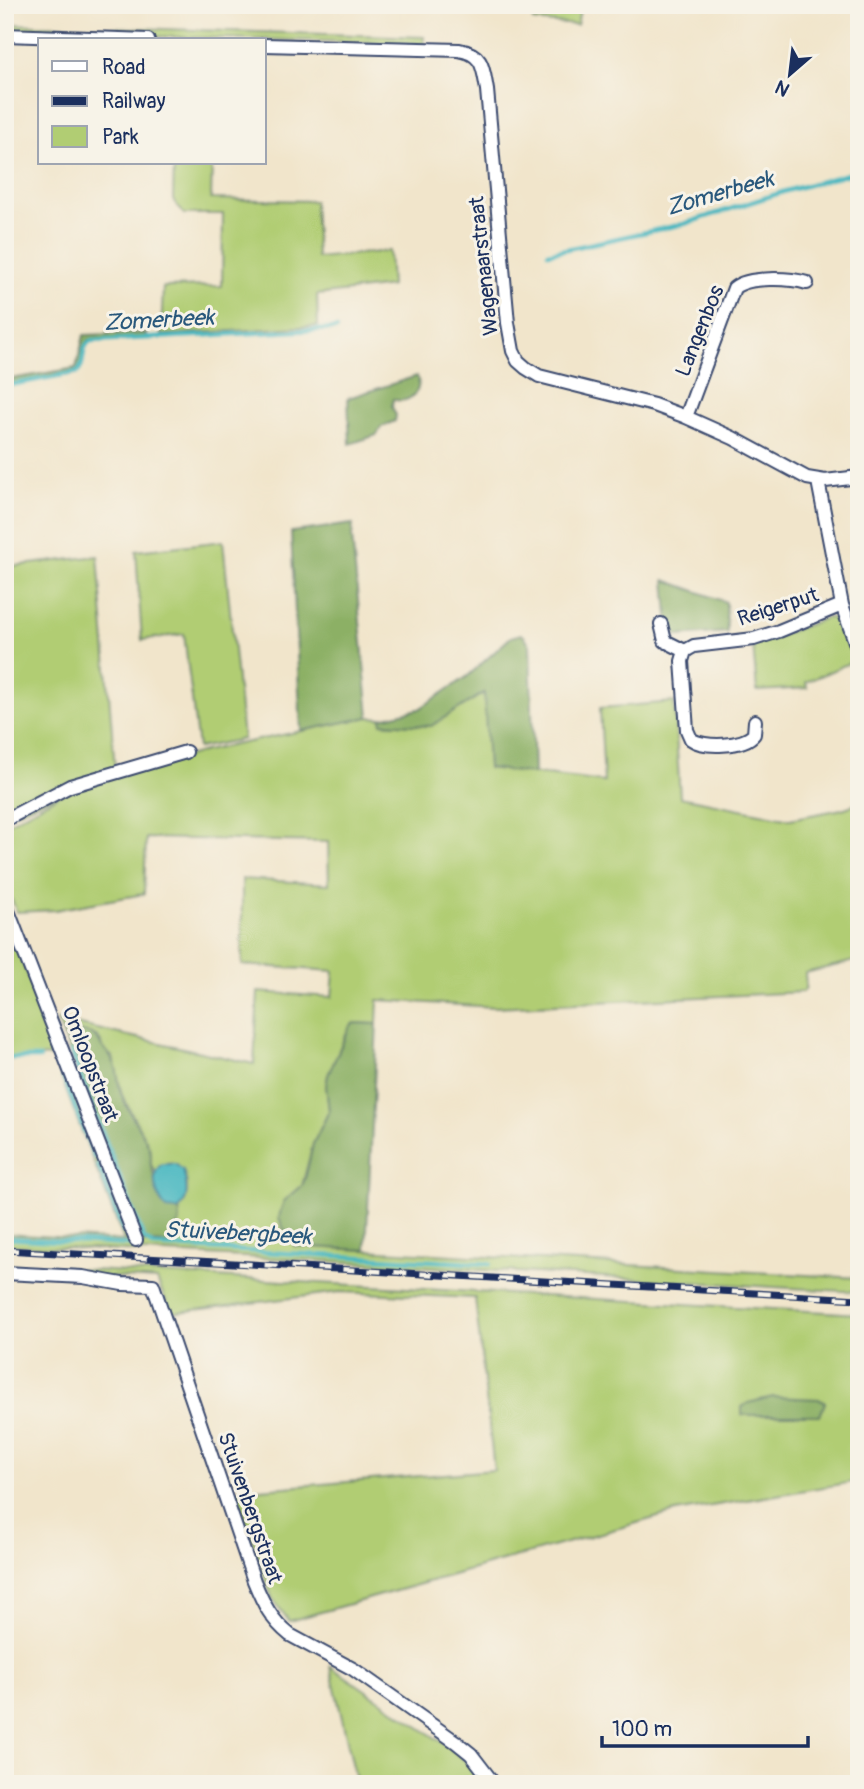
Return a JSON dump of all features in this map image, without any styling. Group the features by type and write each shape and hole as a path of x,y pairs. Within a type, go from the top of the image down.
{"street":[{"path":"5,35 91,38"},
{"name":"Wagenaarstraat","path":"266,45 459,50 475,56 483,68 487,90 508,323 513,351 518,361 539,376 654,405 687,417 733,438 801,476 818,481 859,477"},
{"name":"Langenbos","path":"687,417 734,288 750,281 794,279 807,283"},
{"path":"818,481 842,605 859,653"},
{"name":"Reigerput","path":"685,651 694,646 764,636 842,605"},
{"path":"661,624 665,640 685,651 682,664 687,730 691,739 704,745 745,741 754,734 755,721"},
{"path":"5,820 70,786 186,752"},
{"name":"Omloopstraat","path":"5,902 136,1240"},
{"name":"Stuivenbergstraat","path":"5,1273 83,1277 122,1284 153,1285 254,1581 267,1611 290,1635 353,1669 456,1742 471,1754 494,1784"}],"green space":[{"path":"537,5 581,5 577,25 533,21"},
{"path":"5,24 424,37 424,44 266,38 5,32"},
{"path":"174,164 212,164 211,199 314,201 317,258 389,251 391,286 317,295 318,326 161,335 163,287 222,286 223,214 184,214 173,200"},
{"path":"146,333 146,338 88,340 80,369 75,374 5,385 5,380 76,368 84,335"},
{"path":"417,376 418,387 413,396 404,400 393,399 395,421 381,427 377,435 350,444 348,398"},
{"path":"353,524 369,717 301,731 291,532"},
{"path":"223,541 243,739 198,748 184,634 142,640 136,551"},
{"path":"98,556 115,769 5,817 5,567"},
{"path":"665,580 726,602 727,632 678,636 669,628"},
{"path":"826,618 834,618 842,625 856,660 806,682 807,688 757,691 753,645"},
{"path":"521,634 530,645 534,774 488,768 484,693 431,726 382,723 381,718 419,709 468,676 511,637"},
{"path":"485,692 488,768 604,782 600,708 674,702 680,797 790,819 859,803 859,960 805,973 806,987 803,992 495,1007 378,1000 377,1024 354,1023 346,1034 328,1075 326,1086 329,1111 313,1144 302,1186 292,1193 284,1230 293,1236 294,1246 859,1278 859,1292 5,1245 5,1234 124,1241 53,1056 5,1057 5,917 131,1242 174,1244 174,1230 180,1212 178,1210 187,1193 184,1174 173,1164 155,1171 151,1165 151,1151 122,1095 113,1057 105,1051 98,1037 90,1033 62,1032 57,1020 254,1064 258,992 332,997 334,971 242,965 242,879 329,884 328,842 146,838 144,894 55,910 17,912 5,885 5,825 68,790 123,773 205,751 369,717 381,718 382,723 431,726"},
{"path":"354,1023 377,1024 366,1250 294,1246 293,1236 284,1230 279,1218 281,1209 284,1201 302,1186 313,1144 329,1111 326,1086 328,1075 350,1026"},
{"path":"77,1031 96,1037 114,1063 122,1096 150,1149 151,1166 161,1202 180,1212 179,1223 174,1230 174,1244 142,1243 62,1032"},
{"path":"5,1265 859,1314 859,1481 676,1512 289,1621 272,1598 236,1491 494,1470 475,1298 340,1292 171,1313 157,1280 5,1270"},
{"path":"773,1397 819,1399 825,1403 820,1415 742,1415 742,1407 748,1403"},
{"path":"330,1666 456,1752 484,1784 357,1784"}],"water":[{"path":"162,1164 175,1164 183,1170 186,1197 178,1210 167,1209 157,1193 155,1174"}],"waterway":[{"name":"Zomerbeek","path":"548,253 684,224 859,171"},
{"name":"Zomerbeek","path":"5,386 78,372 85,348 90,341 337,329"},
{"path":"5,927 9,936"},
{"path":"47,1036 94,1157"},
{"name":"Stuivebergbeek","path":"71,1052 144,1239 153,1246 490,1264"},
{"name":"Stuivebergbeek","path":"5,1058 40,1058"},
{"path":"98,1165 123,1231"},
{"path":"5,1238 131,1245"}],"railway":[{"path":"5,1250 859,1299"}]}
